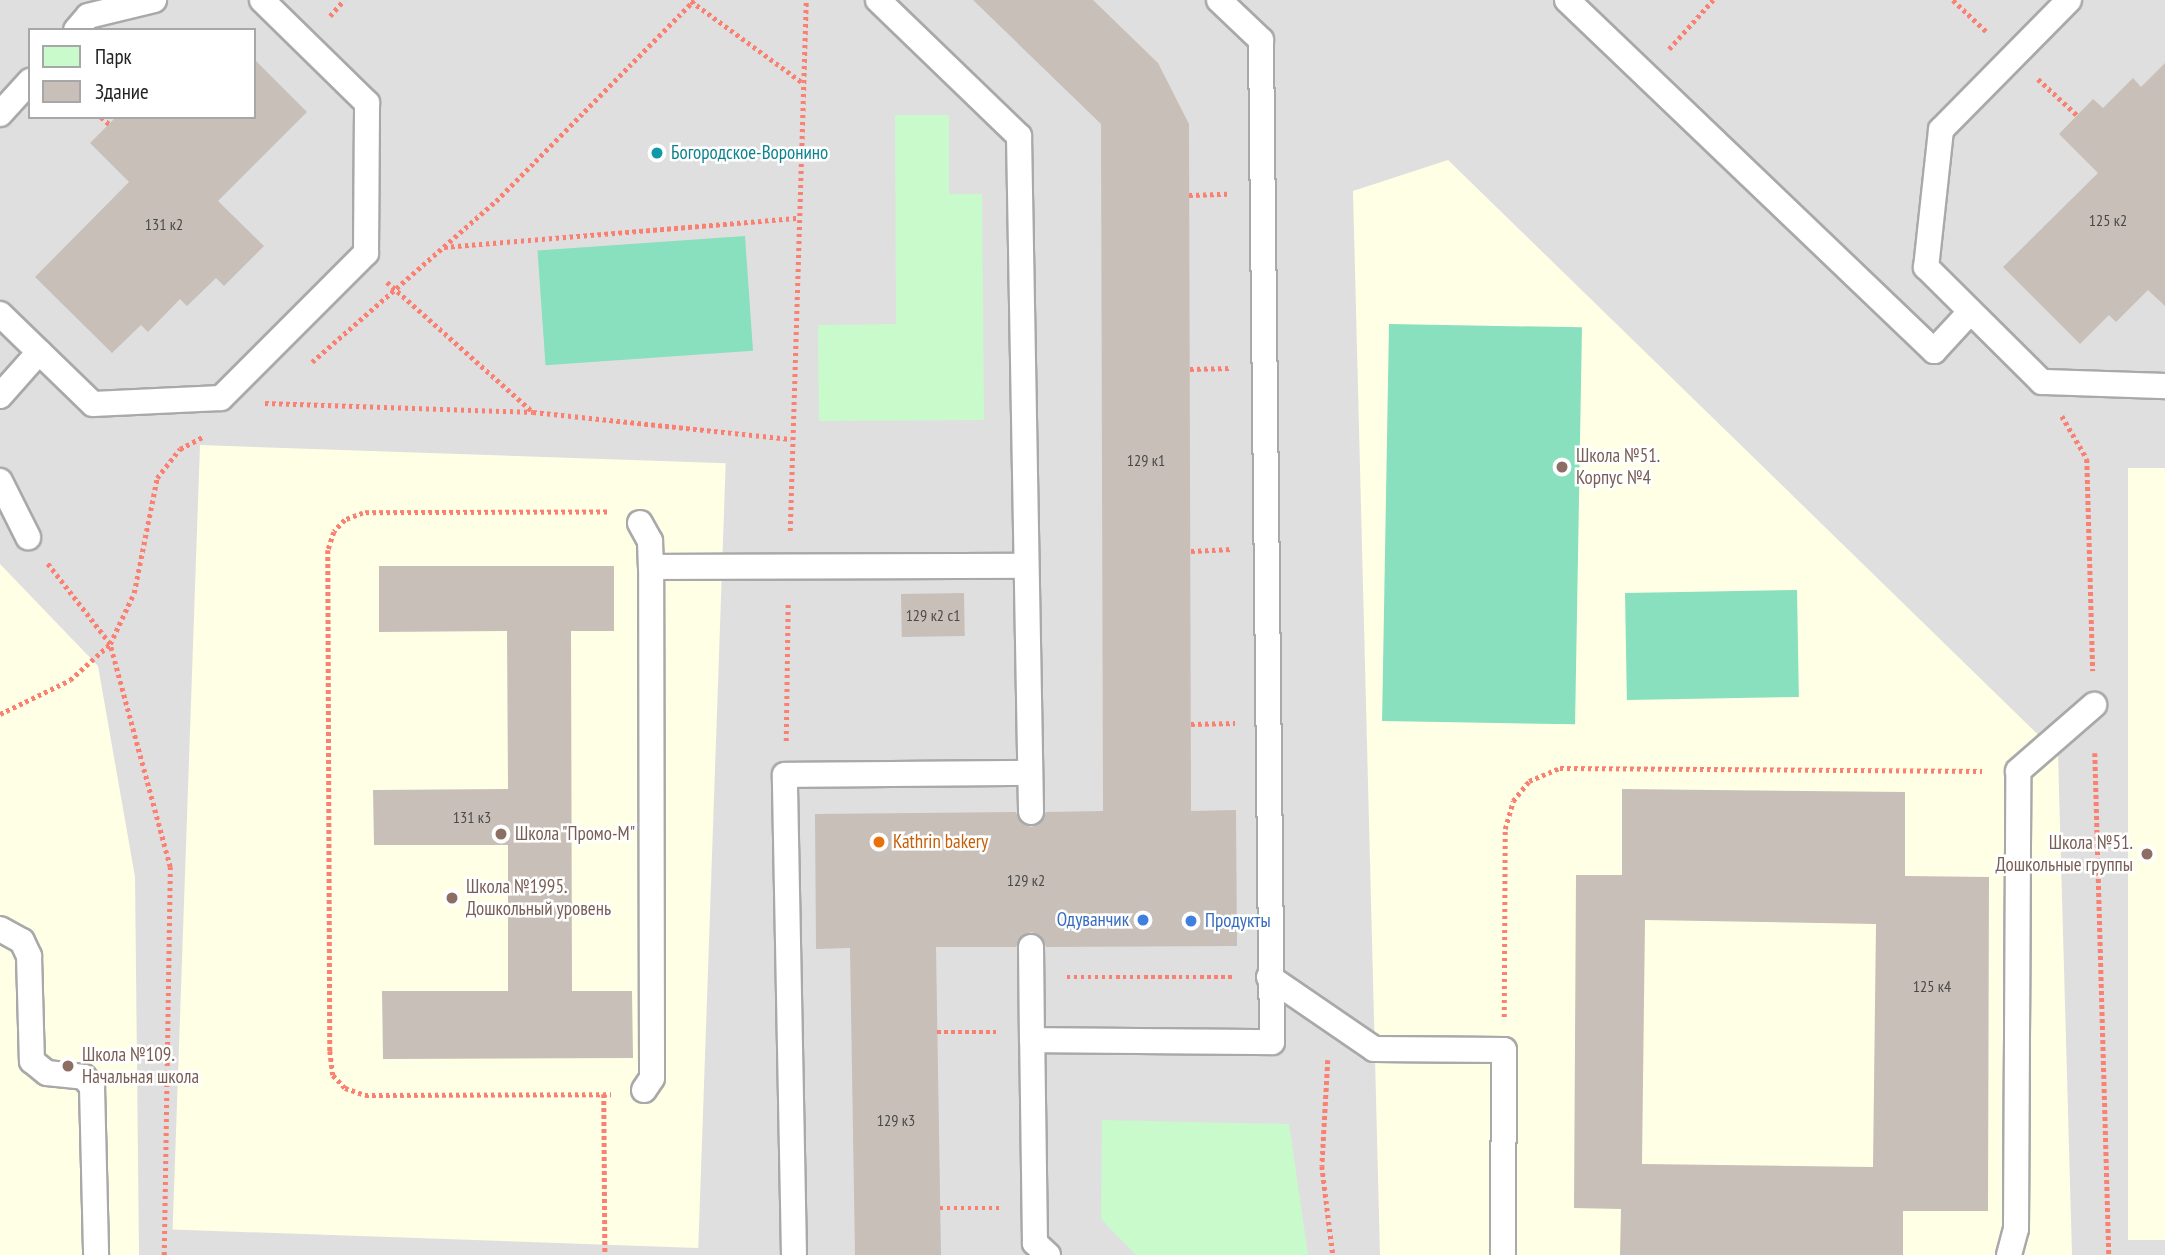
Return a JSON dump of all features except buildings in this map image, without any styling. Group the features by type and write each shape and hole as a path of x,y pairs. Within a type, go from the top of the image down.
{"lane":[{"path":"78,28 89,16 154,0"},
{"path":"0,314 93,404 221,398 366,253 367,103 262,0"},
{"path":"878,0 1019,136 1028,773 1031,812"},
{"path":"1032,1036 1272,1042 1269,977 1261,40 1219,0"},
{"path":"1567,0 1934,351 1970,312"},
{"path":"2069,0 1941,130 1926,267 2042,382 2165,386"},
{"path":"0,114 28,83"},
{"path":"0,396 39,352"},
{"path":"0,481 28,537"},
{"path":"640,523 650,541 651,567 652,1078 644,1090"},
{"path":"651,567 1026,566"},
{"path":"2009,1255 2016,1229 2018,771 2094,705"},
{"path":"794,1255 785,775 1028,773"},
{"path":"0,929 22,941 29,956 32,1060 47,1073 84,1077 92,1087 96,1255"},
{"path":"1031,947 1035,1243 1048,1255"},
{"path":"1269,977 1374,1049 1504,1049 1503,1255"}],"path":[{"path":"785,775 791,439 806,0"},
{"path":"1645,75 1713,0"},
{"path":"304,369 496,201 692,1 803,83"},
{"path":"103,119 109,124"},
{"path":"443,247 799,218"},
{"path":"366,253 394,292 533,412"},
{"path":"2042,382 2087,459 2110,1253"},
{"path":"252,409 274,394"},
{"path":"221,398 264,403 533,412 791,439"},
{"path":"0,715 70,680 110,644 134,593 157,478 180,449 216,429"},
{"path":"640,523 614,512 363,513 345,520 334,532 328,550 333,1075 345,1088 365,1095 604,1094 644,1090"},
{"path":"28,537 110,644 170,867 164,1255"},
{"path":"1191,724 1268,722"},
{"path":"1504,1049 1505,829 1513,801 1530,781 1560,768 2018,771"},
{"path":"1032,977 1269,977"},
{"path":"1330,1020 1322,1166 1333,1255"},
{"path":"937,1032 1032,1036"},
{"path":"604,1094 605,1255"},
{"path":"940,1208 1035,1208"}],"shaded area":[{"path":"0,0 2165,0 2165,1255 0,1255"},
{"name":"Школа №51. Корпус №4","path":"1448,160 2058,754 2072,1255 1380,1255 1353,191"},
{"name":"Школа №1995. Дошкольный уровень","path":"200,445 726,463 698,1248 173,1230"},
{"name":"Школа №51. Дошкольные группы","path":"2128,468 2165,468 2165,1240 2128,1240"},
{"name":"Школа №109. Начальная школа","path":"0,564 98,666 135,877 139,1255 0,1255"}],"green space":[{"path":"895,115 949,115 949,194 982,194 984,420 819,421 818,325 896,324"},
{"path":"745,236 753,351 546,365 538,251"},
{"path":"1389,324 1582,327 1575,724 1382,721"},
{"path":"1797,590 1799,697 1627,700 1625,593"},
{"path":"1102,1120 1289,1124 1308,1255 1136,1255 1101,1219"}],"place":[{"name":"Богородское-Воронино","path":"657,153"},
{"name":"Школа №51. Корпус №4","path":"1562,467"},
{"name":"Школа \"Промо-М\"","path":"501,834"},
{"name":"Kathrin bakery","path":"879,842"},
{"name":"Школа №51. Дошкольные группы","path":"2147,854"},
{"name":"Школа №1995. Дошкольный уровень","path":"452,898"},
{"name":"Одуванчик","path":"1143,920"},
{"name":"Продукты","path":"1191,921"},
{"name":"Школа №109. Начальная школа","path":"68,1066"}]}
